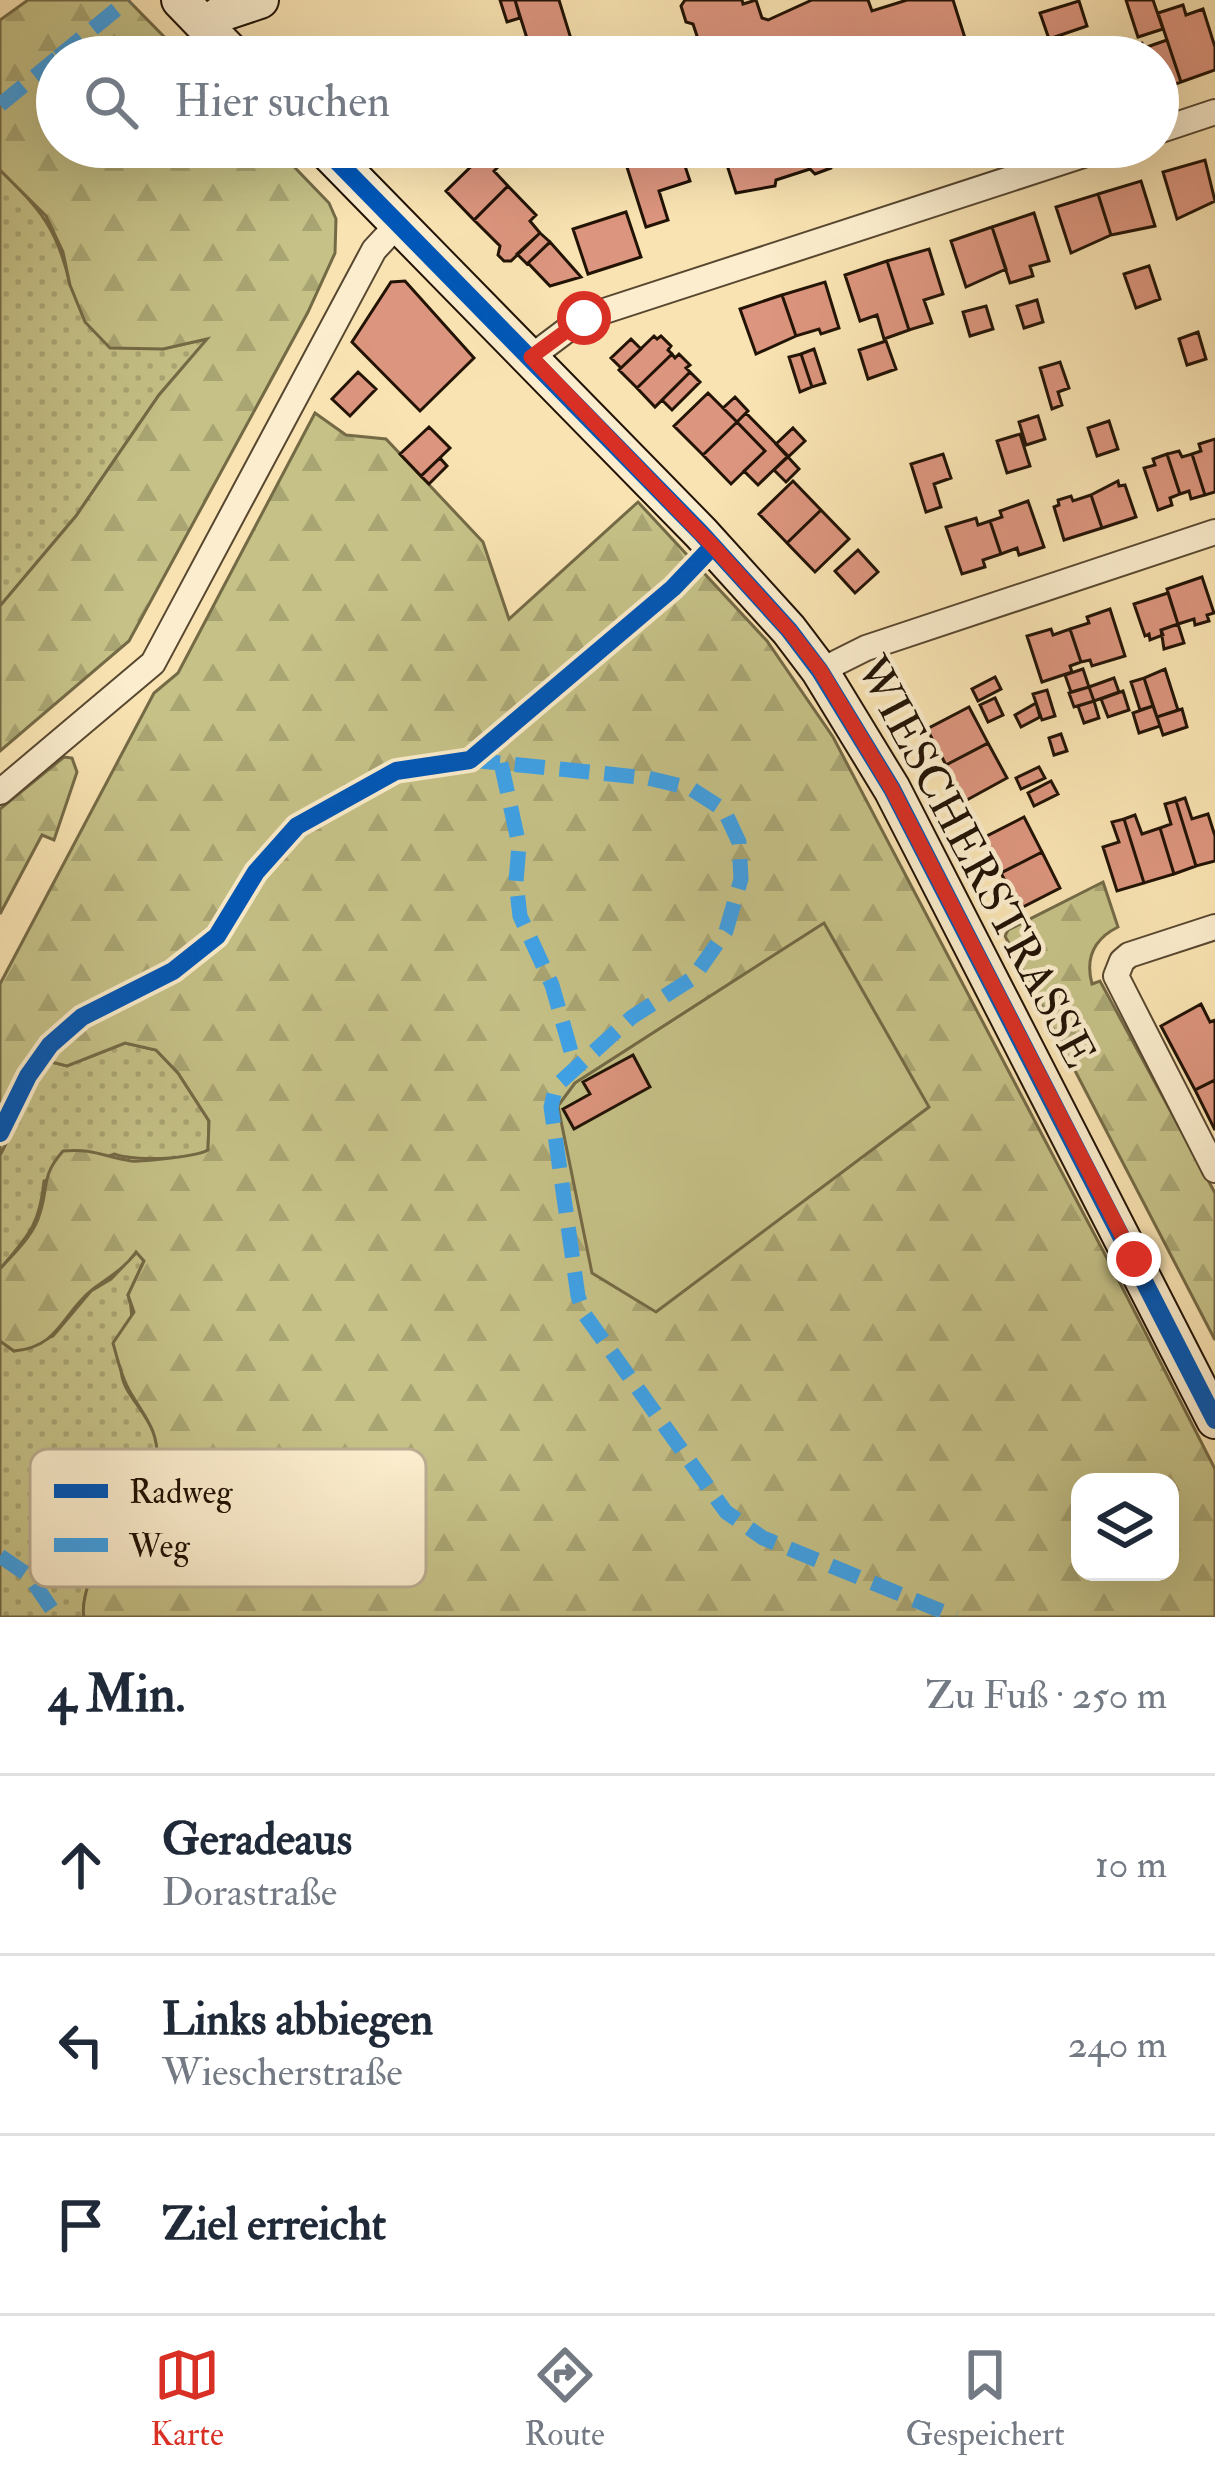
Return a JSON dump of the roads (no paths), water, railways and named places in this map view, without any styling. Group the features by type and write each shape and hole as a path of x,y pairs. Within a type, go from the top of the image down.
{"main road":[{"path":"193,13 224,13 260,0"},
{"path":"193,13 215,36"},
{"name":"WIESCHERSTRASSE","path":"343,168 713,546 820,670 892,789 1215,1420"}],"street":[{"path":"1179,124 1215,112"},
{"path":"531,357 584,318 1044,168"},
{"path":"0,791 153,663 374,250 398,224"},
{"path":"820,670 866,648 1215,532"},
{"name":"WIESCHERSTRASSE","path":"1215,927 1129,955 1117,968 1117,983 1215,1170"}]}
